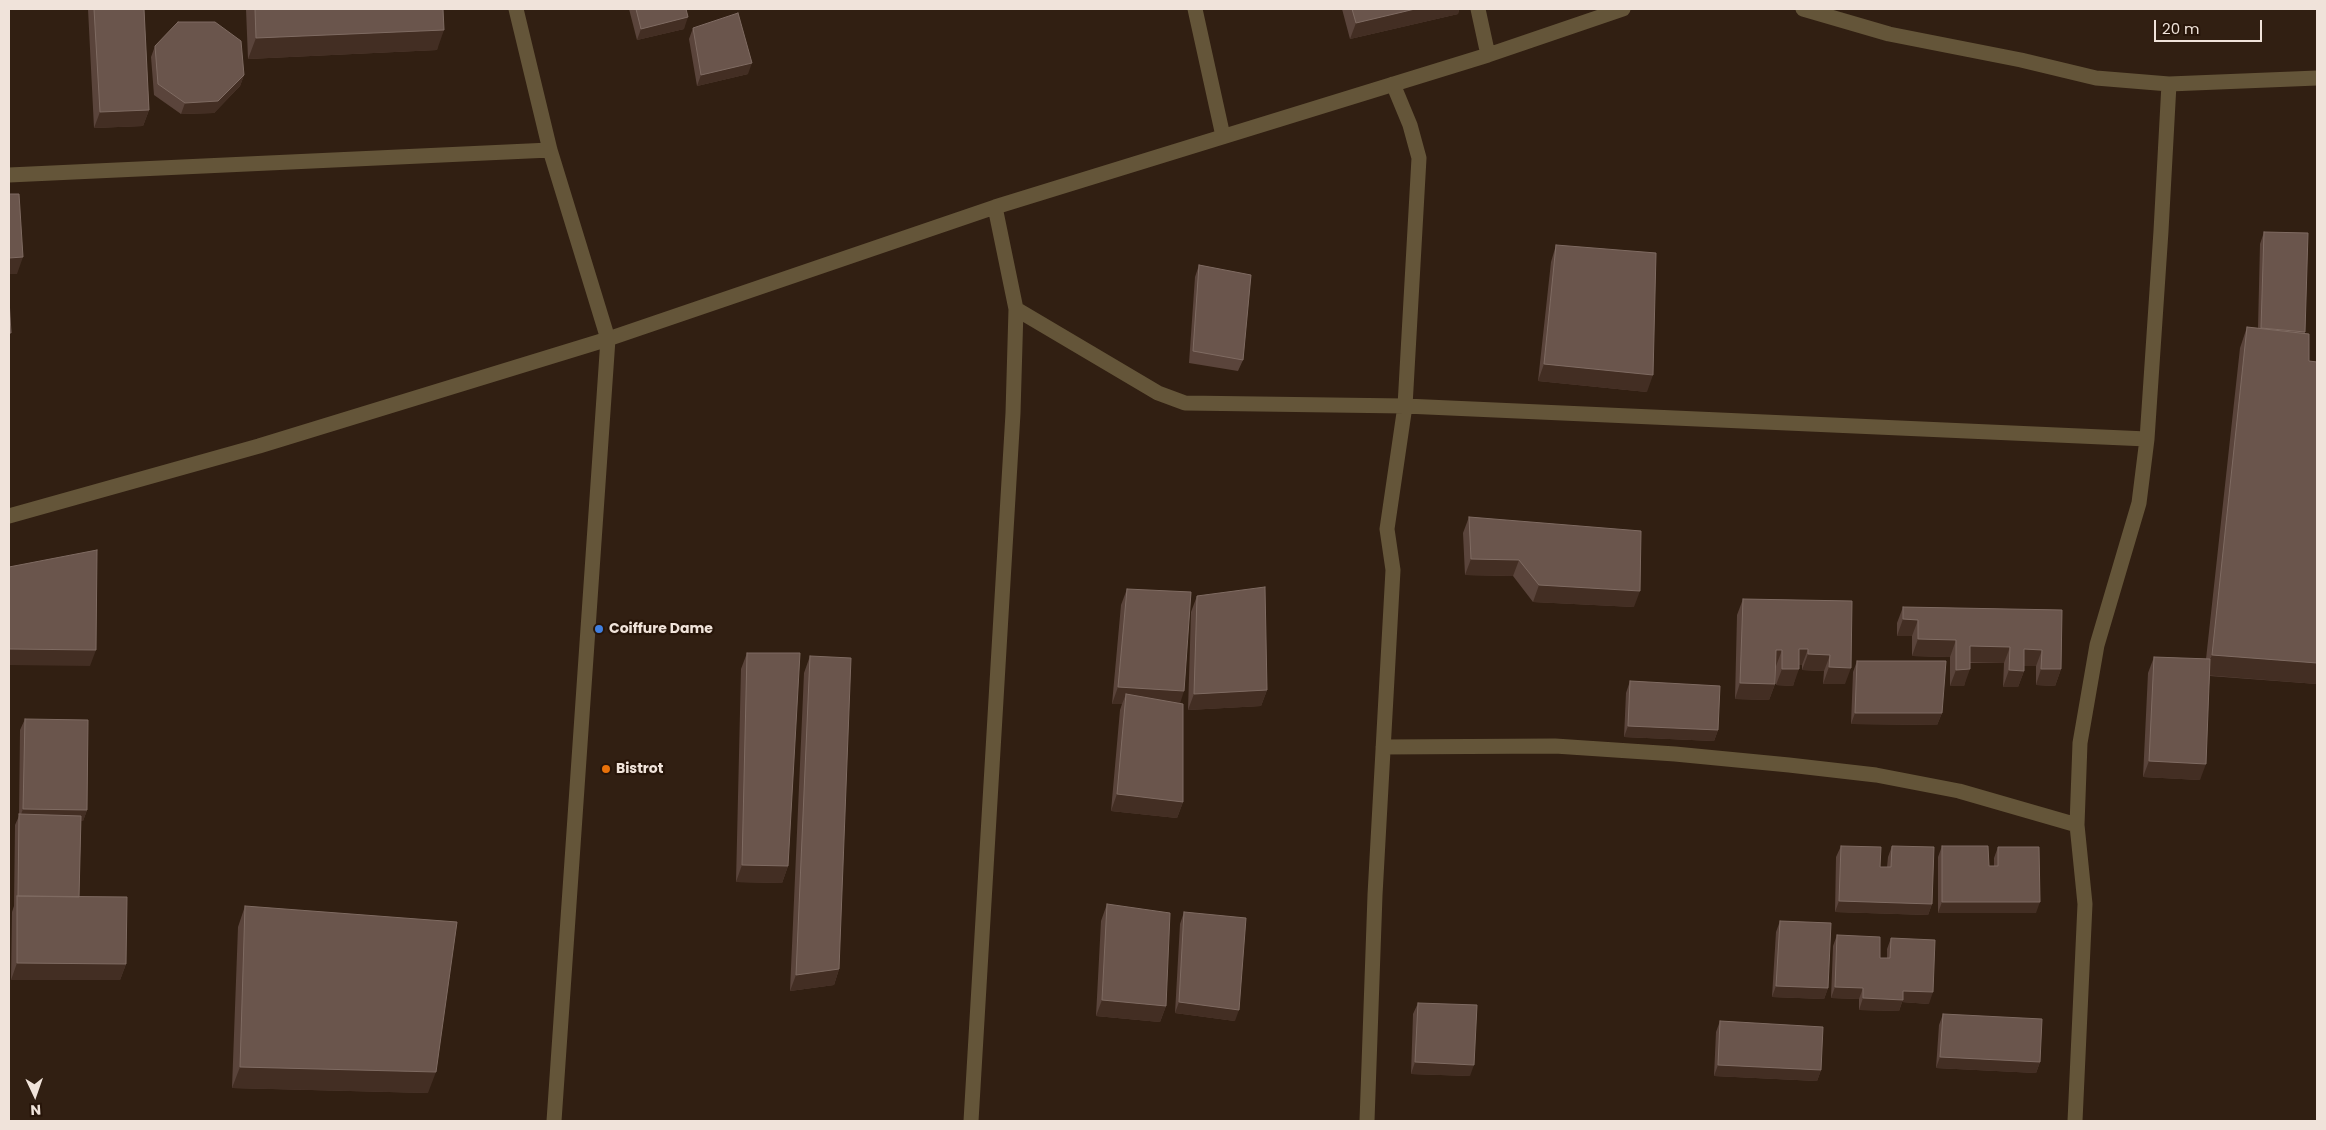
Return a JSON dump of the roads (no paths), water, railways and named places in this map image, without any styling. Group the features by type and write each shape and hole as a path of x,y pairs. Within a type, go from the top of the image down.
{"street":[{"path":"516,9 550,150 608,339 554,1121"},
{"path":"1195,9 1222,136"},
{"path":"1478,9 1488,55"},
{"path":"9,516 259,446 608,339 996,207 1488,55 1623,9"},
{"path":"1803,9 1889,34 2021,60 2096,78 2169,84 2317,78"},
{"path":"1366,1121 1393,570 1388,529 1406,406 1419,158 1410,125 1393,84"},
{"path":"2075,1121 2085,904 2077,825 2080,743 2097,645 2139,503 2147,439 2169,84"},
{"path":"9,175 550,150"},
{"path":"971,1121 1014,413 1016,309 996,207"},
{"path":"1016,309 1158,393 1185,403 1406,406 2147,439"},
{"path":"1383,747 1555,746 1675,754 1789,765 1876,775 1959,791 2077,825"}],"place":[{"name":"Coiffure Dame","path":"599,629"},
{"name":"Bistrot","path":"606,769"}]}
